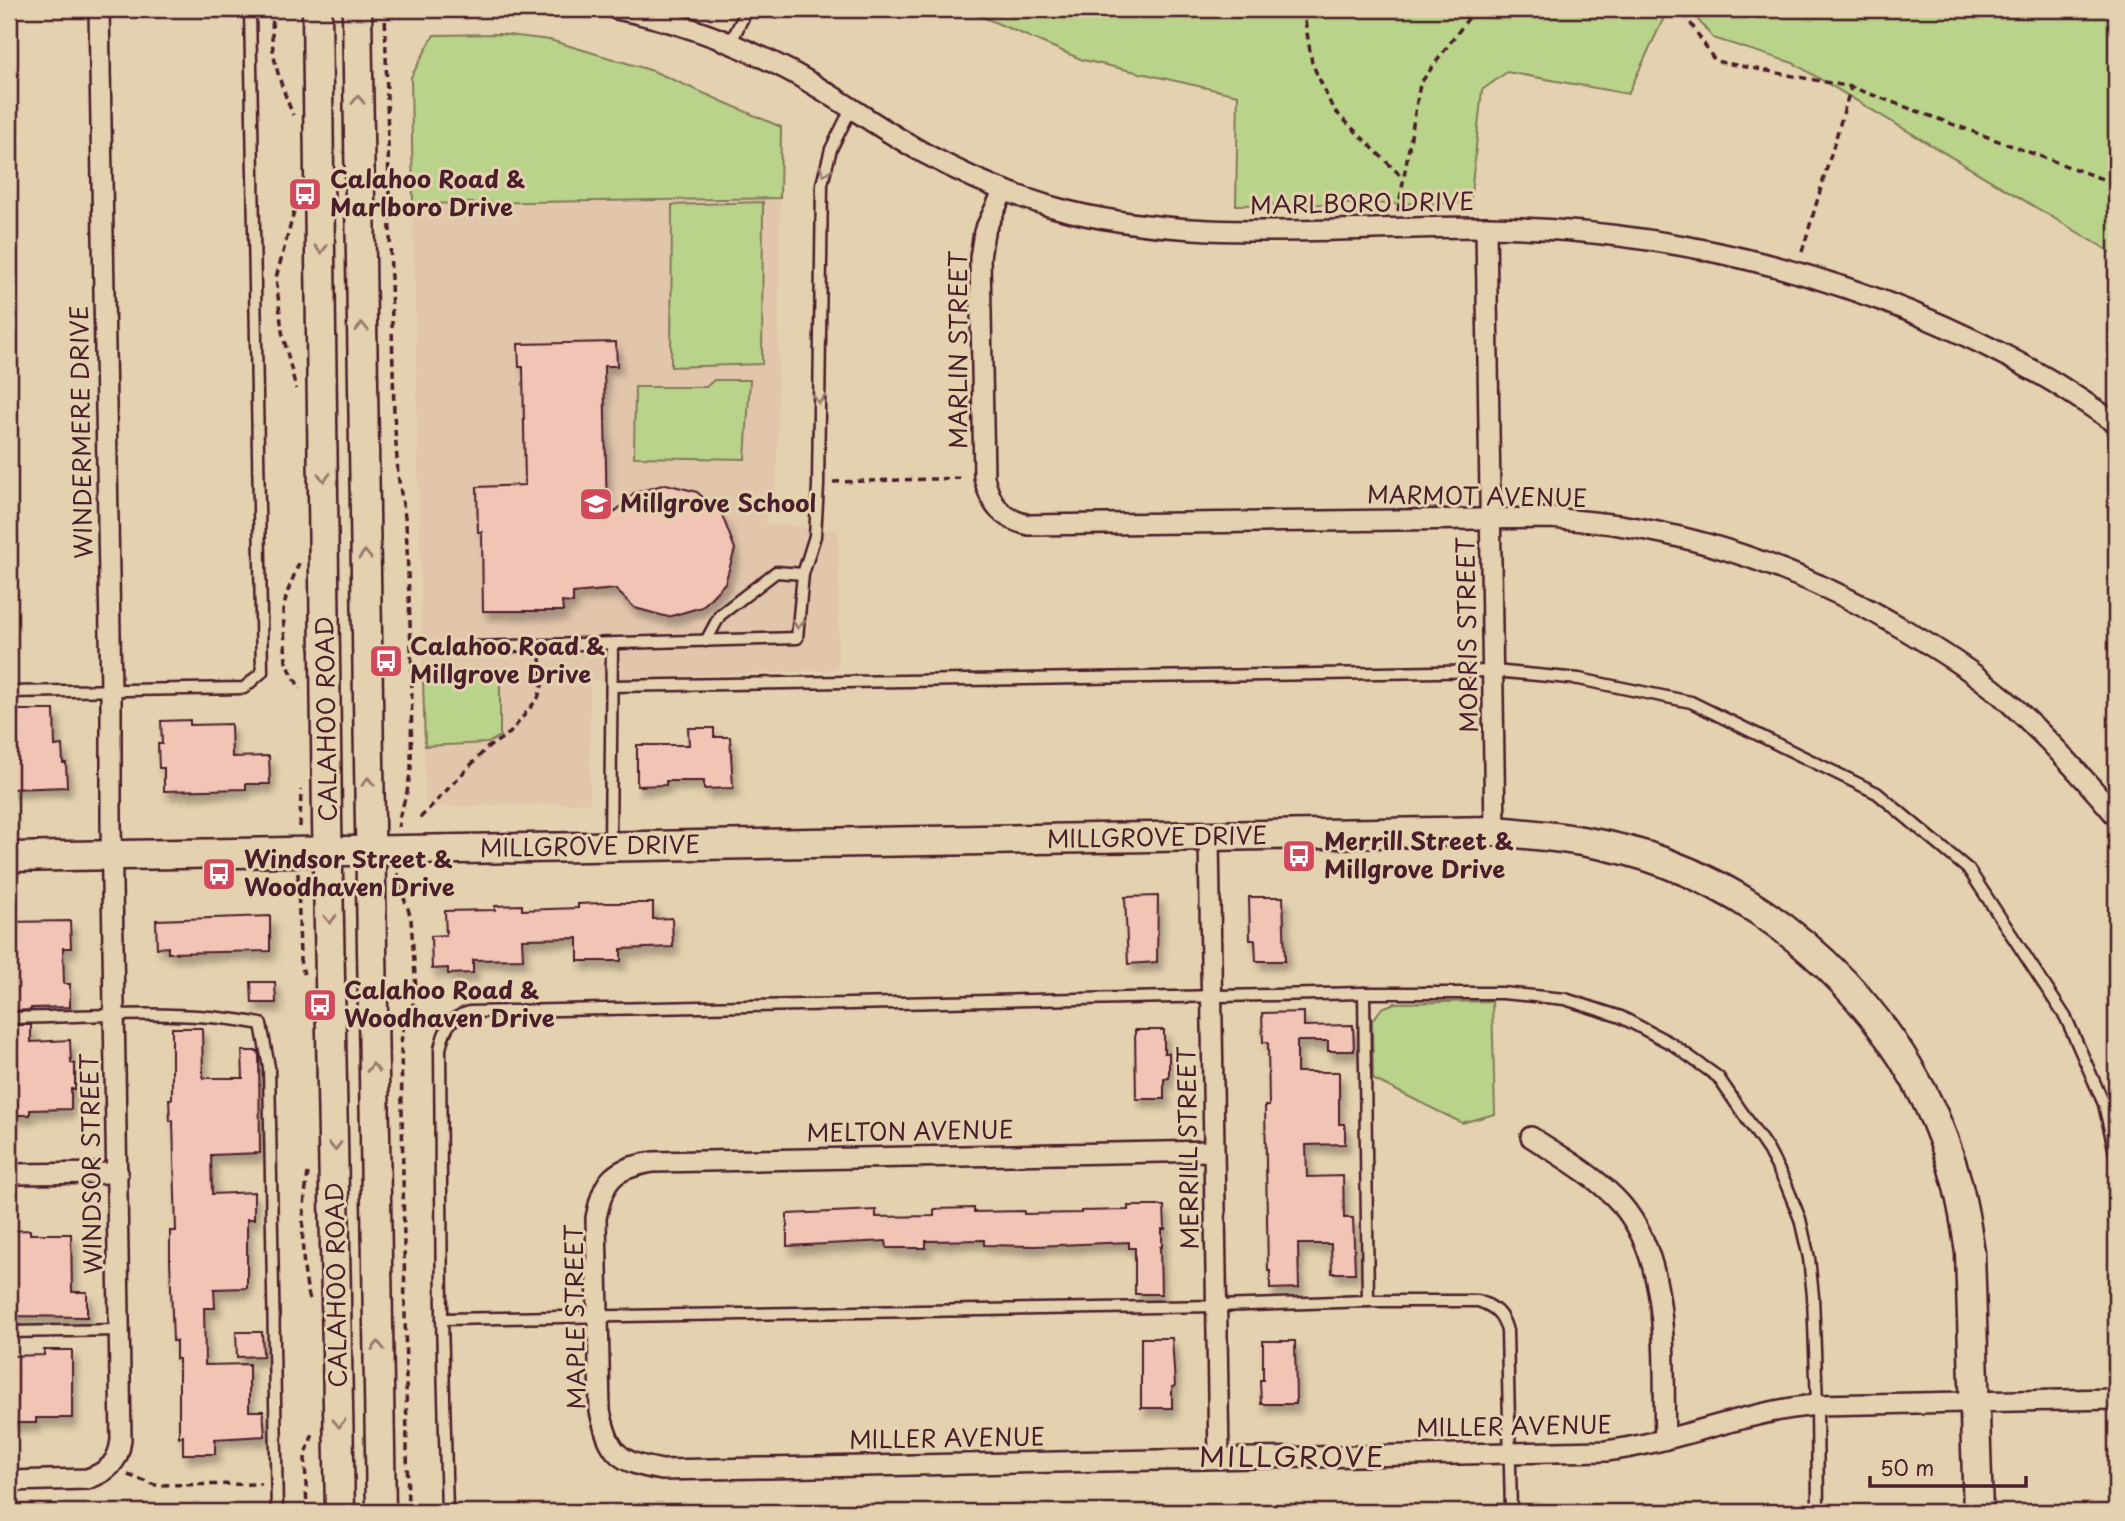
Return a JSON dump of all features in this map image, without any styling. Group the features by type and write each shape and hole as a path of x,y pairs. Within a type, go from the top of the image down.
{"main road":[{"name":"CALAHOO ROAD","path":"317,9 328,851 341,1512"},
{"name":"CALAHOO ROAD","path":"357,9 381,1512"},
{"name":"MILLGROVE DRIVE","path":"9,857 1495,831 1585,841 1627,850 1667,863 1716,886 1762,913 1814,953 1861,1001 1889,1038 1914,1078 1935,1120 1952,1163 1966,1222 1970,1253 1978,1512"}],"street":[{"name":"WINDERMERE DRIVE","path":"99,9 112,855"},
{"path":"317,9 327,9"},
{"name":"MARLBORO DRIVE","path":"616,9 667,19 731,42 792,72 922,152 971,177 1050,206 1156,227 1486,227 1621,234 1707,250 1798,271 1888,302 1976,340 2051,380 2116,424"},
{"name":"MARLIN STREET","path":"999,511 988,495 984,477 980,258 984,232 1004,190"},
{"name":"MORRIS STREET","path":"1486,227 1495,831"},
{"name":"MARMOT AVENUE","path":"999,511 1013,522 1029,525 1550,518 1619,525 1732,551 1820,584 1944,653 2001,696 2069,760 2116,816"},
{"name":"MERRILL STREET","path":"1209,838 1219,1458"},
{"name":"WINDSOR STREET","path":"109,1468 117,1460 121,1439 112,855"},
{"path":"1531,1137 1594,1179 1628,1212 1646,1243 1654,1265 1659,1293 1665,1439"},
{"name":"MELTON AVENUE","path":"612,1177 628,1166 653,1162 1213,1151"},
{"path":"9,1174 118,1173"},
{"name":"MAPLE STREET","path":"612,1177 601,1195 596,1218 600,1411 605,1434 617,1455"},
{"name":"MILLER AVENUE","path":"617,1455 635,1465 662,1470 1606,1451 1634,1447 1787,1407 2116,1399"},
{"path":"9,1480 87,1479 109,1468"}],"lane":[{"path":"9,692 244,688 262,672 250,9"},
{"path":"731,42 747,9"},
{"path":"472,647 797,638 803,574 815,536 818,485 822,184 831,149 851,109"},
{"path":"706,641 720,615 776,572 803,574"},
{"path":"610,847 612,644"},
{"path":"612,686 1494,671 1579,679 1691,702 1877,793 1969,870 2066,1018 2104,1104 2116,1157"},
{"path":"1364,993 1368,1301"},
{"path":"447,1512 440,1049 449,1023 460,1015 469,1012 1364,993 1502,993 1565,999 1621,1017 1672,1044 1718,1076 1768,1150 1800,1219 1809,1258 1817,1405 1818,1512"},
{"path":"9,1018 226,1017 261,1024 269,1067 277,1512"},
{"path":"442,1319 1478,1301 1498,1311 1505,1321 1507,1331 1511,1512"},
{"path":"9,1332 119,1330"}],"path":[{"path":"275,9 270,27 273,54 278,79 297,125"},
{"path":"385,9 394,413 398,475 406,523 412,673 411,768 399,818"},
{"path":"1303,9 1312,63 1333,109 1402,177"},
{"path":"1398,212 1420,83 1475,9"},
{"path":"1605,9 1615,16 1685,11 1715,61 1851,87 2116,184"},
{"path":"1802,252 1851,87"},
{"path":"295,208 276,278 282,331 298,397"},
{"path":"818,485 838,481 967,478"},
{"path":"301,559 287,593 283,611 285,662 302,692"},
{"path":"420,818 487,748 510,733 538,698 542,686 540,646"},
{"path":"300,820 302,780"},
{"path":"398,886 411,920 416,989 401,1042 408,1512"},
{"path":"109,1468 155,1485 277,1484"}],"shaded area":[{"name":"Millgrove School","path":"780,198 777,484 766,523 839,530 838,670 590,680 590,803 433,807 425,803 413,204"}],"green space":[{"path":"964,9 1668,9 1628,94 1507,72 1482,90 1470,203 1236,205 1238,95 1083,60"},
{"path":"1689,9 2116,9 2116,255 1793,63 1713,38"},
{"path":"499,34 550,40 653,71 781,127 780,198 413,204 411,77 434,35"},
{"path":"763,202 762,364 671,367 672,205"},
{"path":"714,380 750,380 745,459 634,457 635,387 706,387"},
{"path":"500,671 500,736 488,743 425,746 423,679 454,678 454,672"},
{"path":"1492,1001 1495,1114 1462,1123 1373,1079 1372,1021 1382,1008 1395,1003"}],"building":[{"path":"616,342 617,366 604,366 607,520 634,493 666,484 697,492 722,515 735,549 725,583 702,607 668,617 635,608 615,589 573,593 573,603 562,602 563,611 483,611 482,532 478,532 477,487 525,485 523,367 519,367 518,344"},
{"path":"9,710 54,710 55,746 62,745 67,787 9,789"},
{"path":"190,720 190,725 231,724 232,757 269,756 270,784 246,784 246,789 164,791 164,768 159,768 161,721"},
{"path":"688,728 714,728 714,737 730,737 733,788 704,789 704,781 666,781 666,785 637,786 637,745 689,745"},
{"path":"1158,896 1157,962 1128,964 1125,897"},
{"path":"1249,897 1283,897 1285,961 1256,961 1255,940 1250,940"},
{"path":"653,903 653,919 672,918 673,947 621,949 621,961 578,961 578,938 522,939 523,959 473,960 473,973 448,974 448,968 432,969 431,936 446,935 445,911 495,910 495,906 522,905 522,910 578,908 578,904"},
{"path":"270,916 270,951 168,953 168,947 157,948 156,920"},
{"path":"70,921 71,948 63,948 64,984 70,984 70,1007 9,1011 9,922"},
{"path":"251,982 275,982 276,1003 252,1003"},
{"path":"1304,1012 1304,1026 1353,1025 1354,1051 1328,1051 1328,1041 1297,1041 1297,1072 1339,1072 1339,1124 1345,1124 1345,1144 1306,1145 1307,1177 1343,1176 1344,1218 1353,1218 1355,1273 1332,1273 1331,1244 1298,1244 1299,1288 1270,1289 1265,1106 1269,1106 1268,1042 1263,1042 1262,1013"},
{"path":"9,1025 31,1025 31,1042 70,1040 71,1063 75,1064 75,1089 71,1089 71,1109 30,1110 30,1115 9,1115"},
{"path":"172,1028 202,1028 203,1078 243,1078 242,1051 258,1051 259,1056 260,1153 211,1155 212,1194 254,1192 254,1219 247,1219 247,1288 214,1289 215,1308 204,1308 205,1365 249,1364 249,1411 263,1411 265,1436 215,1439 215,1454 183,1454 183,1436 179,1437 179,1359 176,1359 176,1341 173,1341 170,1261 170,1231 176,1231 173,1121 170,1121 169,1099 172,1099"},
{"path":"1135,1030 1164,1030 1164,1053 1169,1053 1169,1078 1164,1079 1164,1099 1136,1099"},
{"path":"1128,1206 1164,1206 1165,1229 1162,1229 1160,1247 1161,1294 1135,1294 1135,1248 1129,1248 1129,1242 1035,1246 984,1245 984,1240 926,1241 926,1248 887,1248 886,1241 787,1246 787,1214 876,1210 876,1217 934,1216 934,1209 974,1208 974,1212 1081,1213 1128,1210"},
{"path":"30,1230 30,1234 71,1234 72,1292 87,1292 87,1317 10,1316 9,1231"},
{"path":"236,1332 262,1332 263,1356 237,1357"},
{"path":"1141,1338 1172,1338 1175,1386 1172,1387 1172,1408 1141,1408"},
{"path":"1263,1341 1295,1341 1296,1404 1261,1404"},
{"path":"44,1350 72,1350 72,1418 36,1418 36,1423 9,1423 9,1356 44,1355"}],"place":[{"name":"Calahoo Road & Marlboro Drive","path":"305,194"},
{"name":"Millgrove School","path":"596,504"},
{"name":"Calahoo Road & Millgrove Drive","path":"386,661"},
{"name":"Merrill Street & Millgrove Drive","path":"1299,856"},
{"name":"Windsor Street & Woodhaven Drive","path":"219,874"},
{"name":"Calahoo Road & Woodhaven Drive","path":"320,1005"}],"district":[{"name":"MILLGROVE","path":"1292,1457"}]}
